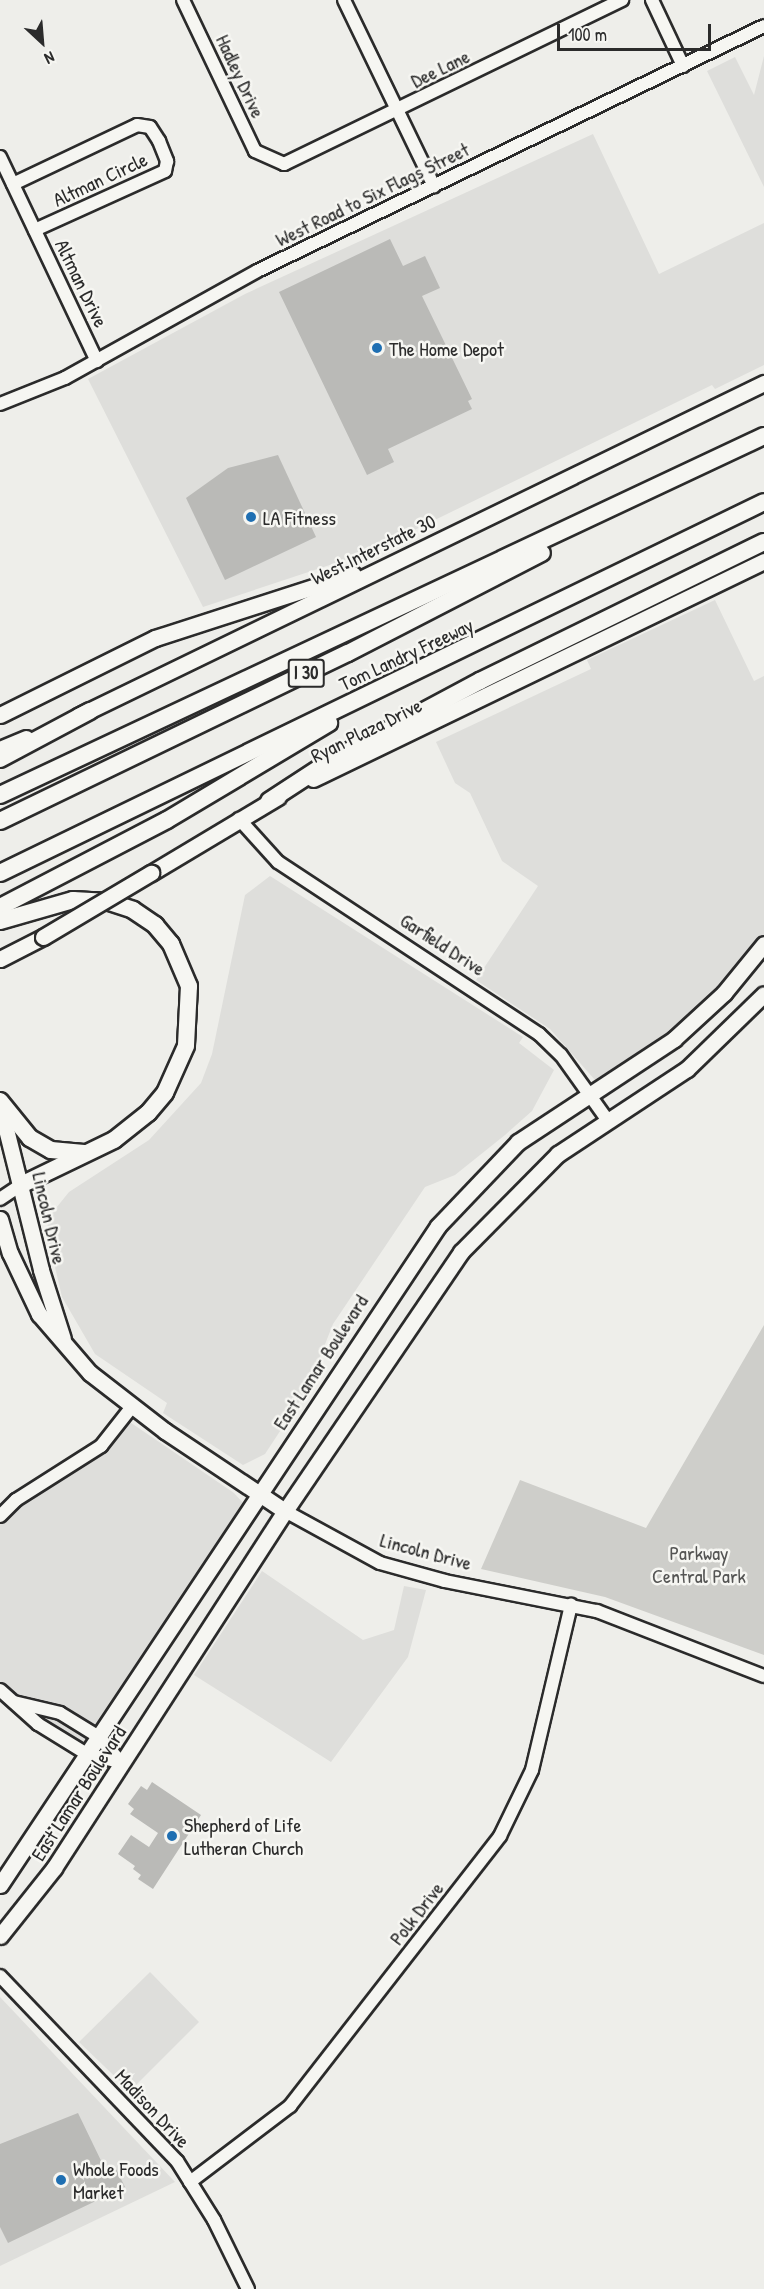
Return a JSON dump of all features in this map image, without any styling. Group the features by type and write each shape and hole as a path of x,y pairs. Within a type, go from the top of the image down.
{"highway":[{"name":"I 30","path":"0,795 764,436"},
{"name":"Tom Landry Freeway","path":"0,873 400,681 764,502"},
{"name":"I 30","path":"0,820 348,653 556,546 605,511"},
{"path":"269,801 332,760 480,681 764,542"},
{"path":"0,907 168,820 400,681"},
{"path":"0,759 90,711"},
{"path":"0,921 73,900 109,902 155,925 181,962 190,1008 178,1068 148,1113 129,1130 21,1185"},
{"path":"0,1103 30,1138 51,1150 88,1152"}],"main road":[{"name":"West Interstate 30","path":"0,749 90,711 764,383"},
{"name":"Ryan Plaza Drive","path":"2,959 43,937 269,801 764,561"},
{"path":"0,715 154,638 391,563"},
{"name":"East Lamar Boulevard","path":"0,1885 438,1226 518,1142 674,1039 724,993 764,944"},
{"name":"East Lamar Boulevard","path":"0,1936 54,1868 285,1511 460,1252 543,1167 687,1069 764,994"},
{"name":"Lincoln Drive","path":"0,1103 63,1339"},
{"name":"Lincoln Drive","path":"0,1219 5,1250 39,1314 63,1339 90,1373 131,1408 285,1511"}],"street":[{"name":"Hadley Drive","path":"183,0 255,151 272,162"},
{"path":"344,0 434,186"},
{"name":"Dee Lane","path":"272,162 294,162 622,0"},
{"path":"652,0 683,66"},
{"name":"West Road to Six Flags Street","path":"0,404 98,361 257,271 764,26"},
{"name":"Altman Circle","path":"13,184 137,125 150,128 159,141 167,161 165,171 35,230"},
{"name":"Altman Drive","path":"0,158 98,361"},
{"name":"Garfield Drive","path":"239,819 278,862 527,1024 552,1045 608,1122"},
{"path":"0,1199 21,1185"},
{"path":"0,1516 16,1500 101,1446 131,1408"},
{"name":"Lincoln Drive","path":"285,1511 352,1549 405,1571 571,1605 657,1631 764,1676"},
{"name":"Polk Drive","path":"190,2182 290,2106 500,1836 532,1770 571,1605"},
{"path":"0,1690 13,1702 87,1754 122,1763"},
{"path":"13,1702 60,1713 99,1737 122,1763"},
{"name":"Madison Drive","path":"0,1976 151,2129 190,2182 248,2289"}],"shaded area":[{"path":"764,56 764,187 707,71 735,57 754,95"},
{"path":"593,134 659,274 764,223 764,365 715,389 712,385 369,552 203,607 88,379 245,294"},
{"path":"715,600 754,681 764,676 764,935 740,967 682,1024 630,1063 595,1080 550,1029 476,980 538,886 502,861 470,793 455,783 436,742 591,669 587,660"},
{"path":"270,876 523,1037 519,1043 554,1070 532,1111 455,1175 425,1187 333,1324 307,1390 265,1454 243,1465 163,1413 167,1403 95,1354 62,1297 47,1233 48,1218 69,1192 149,1140 201,1083 212,1054 245,895"},
{"path":"118,1414 234,1493 245,1505 79,1755 0,1693 0,1504 98,1439"},
{"path":"262,1571 363,1640 394,1630 404,1586 426,1590 408,1657 331,1762 194,1675"},
{"path":"150,1972 199,2022 130,2091 79,2042"},
{"path":"0,1997 175,2182 0,2266"}],"green space":[{"name":"Parkway Central Park","path":"764,1325 764,1655 605,1597 481,1569 520,1480 646,1528"}],"building":[{"name":"The Home Depot","path":"390,239 403,266 425,256 440,288 422,296 472,399 468,401 472,409 388,449 394,462 367,475 279,292"},
{"name":"LA Fitness","path":"278,455 316,537 225,580 186,498 228,468"},
{"name":"Shepherd of Life Lutheran Church","path":"152,1782 201,1815 153,1889 138,1879 141,1875 133,1869 135,1866 118,1854 131,1835 149,1847 158,1833 130,1814 134,1809 128,1804 141,1786 147,1790"},
{"name":"Whole Foods Market","path":"78,2113 107,2173 116,2169 125,2187 8,2243 0,2227 0,2144"}],"place":[{"name":"The Home Depot","path":"377,348"},
{"name":"LA Fitness","path":"251,517"},
{"name":"Shepherd of Life Lutheran Church","path":"172,1836"},
{"name":"Whole Foods Market","path":"61,2180"}]}
